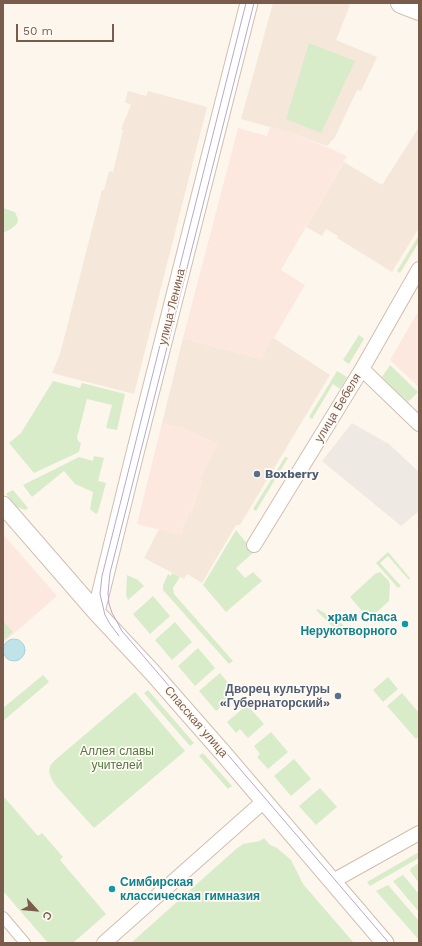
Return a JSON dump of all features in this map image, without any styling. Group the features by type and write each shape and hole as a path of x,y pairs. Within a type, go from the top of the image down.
{"main road":[{"path":"401,3 419,10"}],"street":[{"name":"улица Ленина","path":"96,612 249,3"},
{"name":"улица Бебеля","path":"254,545 362,369 419,269"},
{"path":"362,369 419,424"},
{"name":"Спасская улица","path":"3,505 96,612 152,672 385,943"},
{"path":"104,943 264,801"},
{"path":"332,881 419,833"},
{"path":"3,917 26,943"}],"shaded area":[{"path":"273,3 346,3 350,5 336,40 377,57 361,91 357,90 335,137 327,146 288,132 241,119"},
{"path":"128,91 146,96 148,91 207,107 134,394 52,373 60,354 102,190 104,190 109,171 113,172 123,130 121,129 131,105 125,102"},
{"path":"270,127 288,132 347,156 281,270 305,285 274,338 272,337 261,359 183,338 238,128 267,136"},
{"path":"419,127 419,228 392,272 337,238 338,236 326,229 322,236 306,227 344,162 382,185"},
{"path":"419,310 419,387 390,360"},
{"path":"272,337 330,375 240,525 236,525 202,583 187,574 184,579 144,558 159,529 181,535 188,513 191,513 202,481 199,480 217,444 187,430 162,423 183,338 261,359"},
{"path":"162,423 187,430 217,444 200,480 202,481 191,513 188,513 181,535 137,524"},
{"path":"352,423 389,444 419,472 419,511 401,526 322,461"},
{"path":"3,534 57,596 3,643"}],"green space":[{"path":"309,43 355,61 321,133 286,119"},
{"path":"3,208 15,212 18,219 17,224 3,233"},
{"path":"419,235 419,242 400,273 397,271"},
{"path":"359,335 364,339 349,364 343,360"},
{"path":"390,365 418,392 408,402 382,377"},
{"path":"337,371 347,377 340,389 333,384 312,419 309,417"},
{"path":"53,381 80,388 82,383 125,394 117,430 106,428 112,405 87,399 77,438 81,443 79,452 34,473 9,443 21,433"},
{"path":"94,456 104,458 98,481 106,483 98,512 96,514 90,509 93,492 75,484 64,471 32,497 23,485 79,457 93,461"},
{"path":"285,457 288,458 256,511 253,509"},
{"path":"13,490 28,508 25,510 17,507 6,494"},
{"path":"236,530 254,552 236,568 245,578 253,572 262,581 226,612 203,585"},
{"path":"388,552 410,578 409,580 388,556 380,563 401,586 398,588 376,563"},
{"path":"380,572 390,584 389,601 369,619 350,597 375,574"},
{"path":"172,573 180,577 173,588 174,594 233,661 229,664 163,590 163,585 168,574 171,576"},
{"path":"127,575 138,580 144,586 128,600 126,595"},
{"path":"153,596 170,616 150,634 133,614"},
{"path":"318,609 341,623 344,626 343,629 339,633 316,610"},
{"path":"3,621 13,632 3,641"},
{"path":"175,622 192,642 172,660 155,640"},
{"path":"198,648 215,668 195,686 178,666"},
{"path":"220,673 236,693 216,711 199,691"},
{"path":"43,675 49,682 3,721 3,708"},
{"path":"388,677 398,689 383,702 373,690"},
{"path":"148,690 194,743 190,746 144,693"},
{"name":"Аллея славы учителей","path":"135,692 185,751 94,828 56,786 51,778 49,771 50,766"},
{"path":"402,693 419,713 419,736 416,739 387,706"},
{"path":"247,705 264,724 248,738 240,729 236,733 227,722"},
{"path":"271,732 288,752 268,769 257,757 260,754 254,746"},
{"path":"203,753 232,786 228,789 199,756"},
{"path":"294,759 311,779 291,796 274,776"},
{"path":"320,788 337,807 316,825 299,806"},
{"path":"3,796 38,836 42,833 63,857 60,860 106,914 73,943 48,943 3,891"},
{"path":"264,838 270,845 277,848 291,860 303,884 354,943 131,943 236,849 243,844 260,841"},
{"path":"419,852 419,858 370,886 367,882"},
{"path":"419,863 419,883 410,871 411,868"},
{"path":"403,875 419,894 419,912 393,881"},
{"path":"388,885 419,921 419,940 376,891"}],"water":[{"path":"14,639 22,642 25,650 22,658 14,661 6,658 3,650 6,642"}],"tram line":[{"path":"119,636 105,615 100,594 102,576 246,3"},
{"path":"254,3 110,573 108,593 109,604 112,613 122,631 389,943"}],"place":[{"name":"Boxberry","path":"257,474"},
{"name":"xрам Спаса Нерукотворного","path":"405,624"},
{"name":"Дворец культуры «Губернаторский»","path":"338,696"},
{"name":"Симбирская классическая гимназия","path":"112,889"}]}
